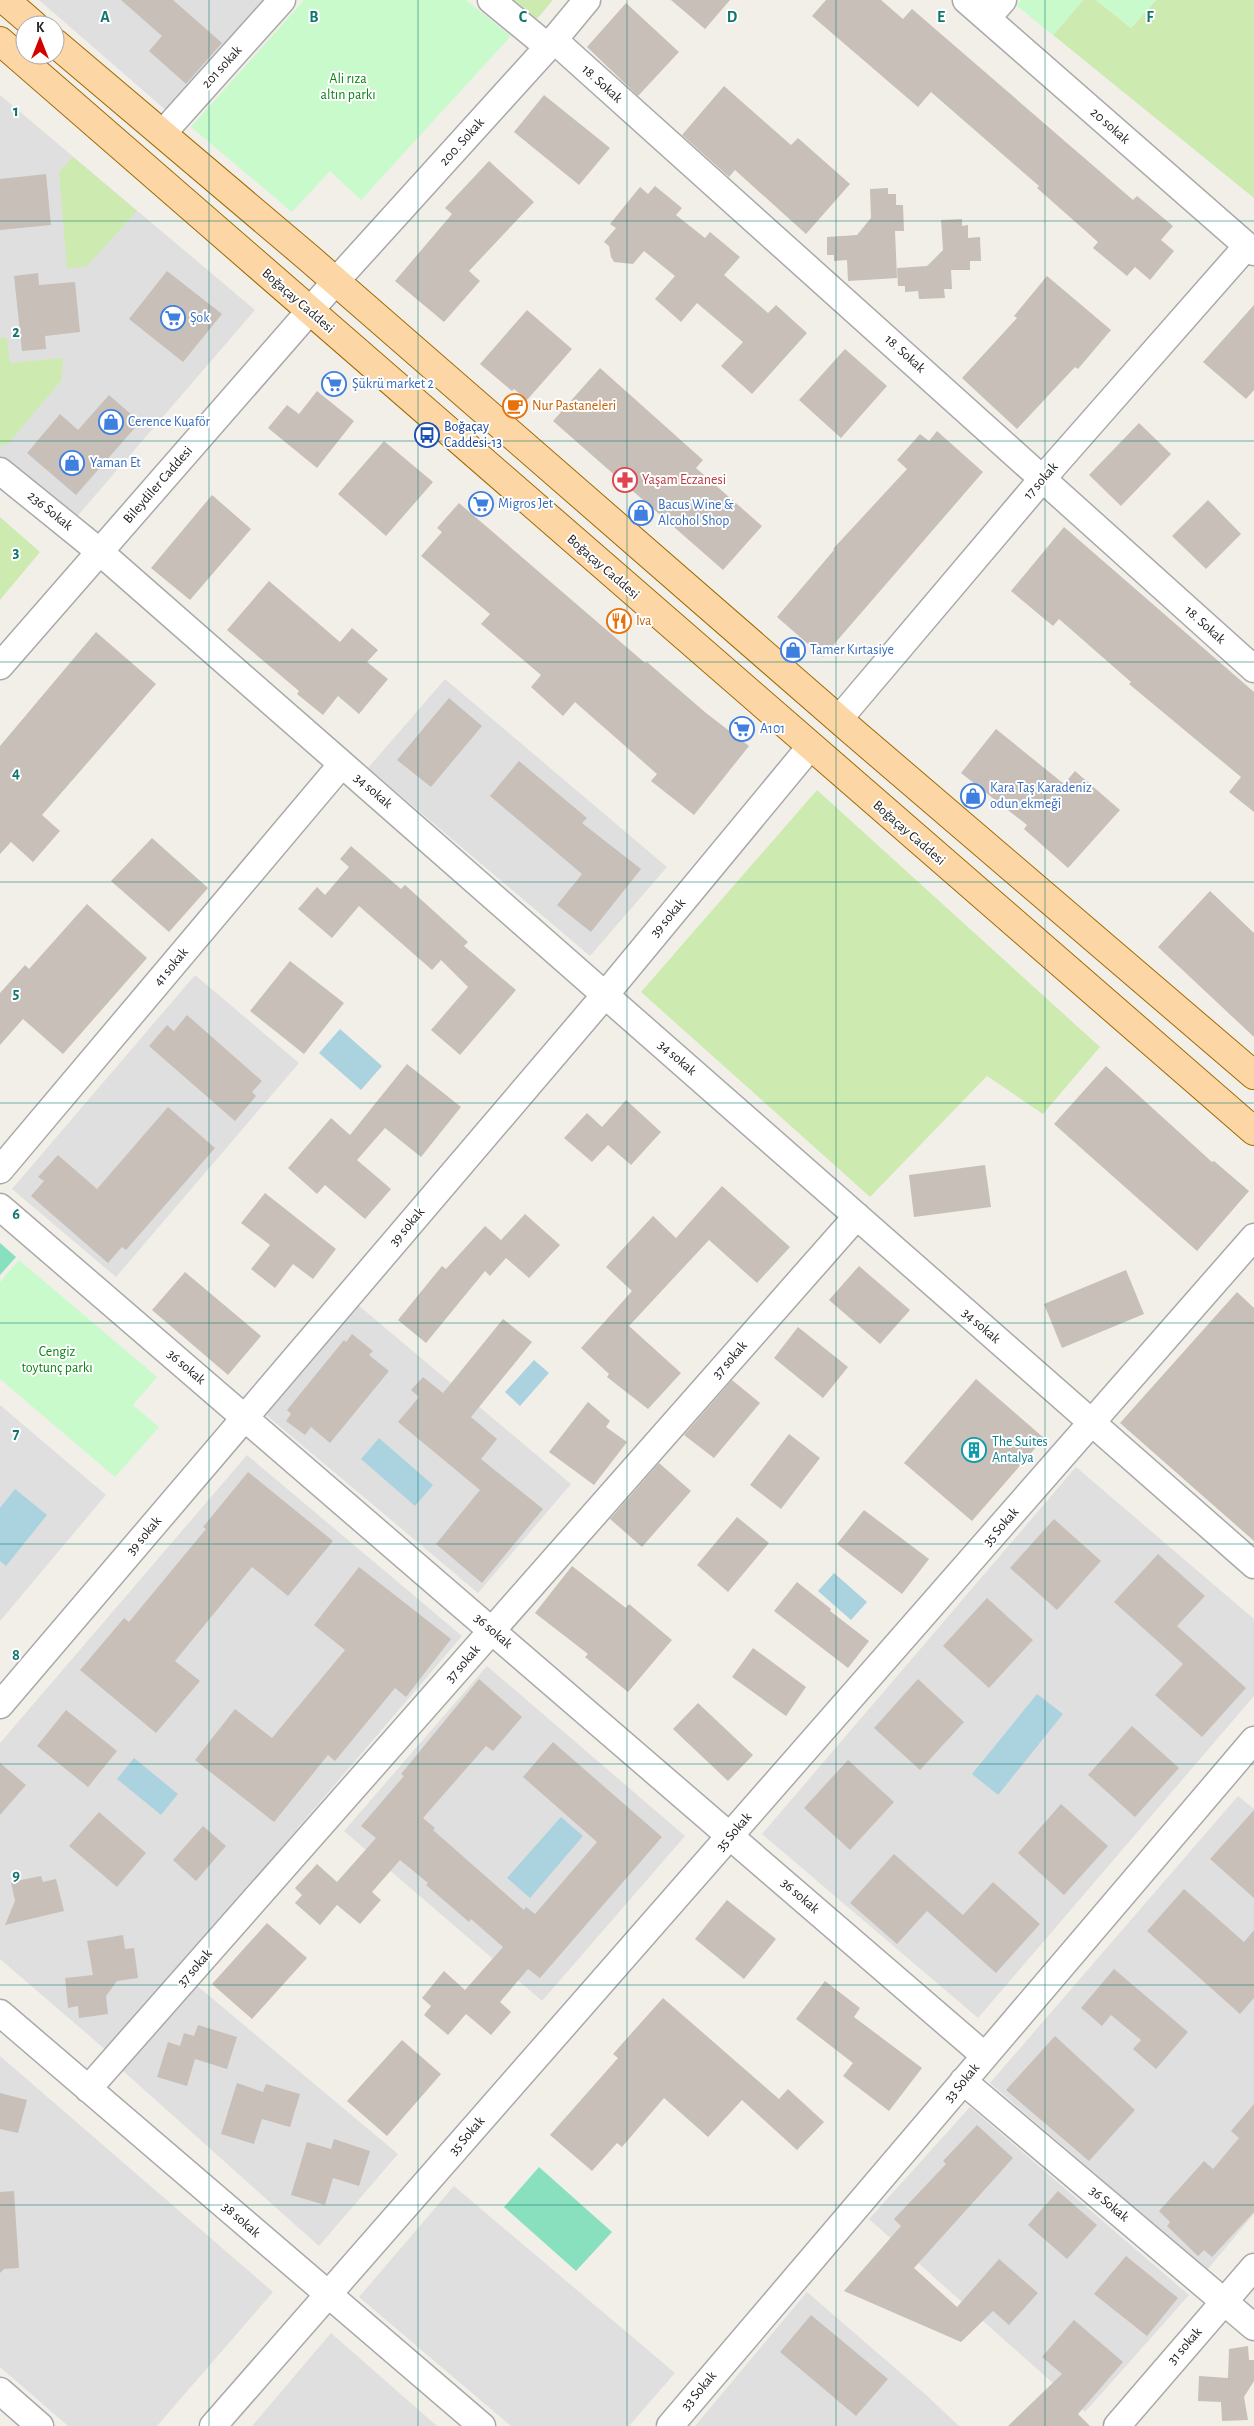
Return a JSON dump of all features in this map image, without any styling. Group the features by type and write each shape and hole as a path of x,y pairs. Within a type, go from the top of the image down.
{"main road":[{"path":"5,0 22,15"},
{"name":"Boğaçay Caddesi","path":"0,41 1254,1131"},
{"path":"65,52 335,282 1254,1076"}],"street":[{"name":"201 sokak","path":"162,134 282,0"},
{"path":"490,0 551,44"},
{"name":"200. Sokak","path":"335,282 551,44 587,0"},
{"name":"20 sokak","path":"966,0 995,9 1251,249"},
{"name":"18. Sokak","path":"551,44 1043,478 1254,669"},
{"name":"17 sokak","path":"839,719 1043,478 1251,249"},
{"name":"Bileydiler Caddesi","path":"0,666 335,282"},
{"name":"236 Sokak","path":"0,471 100,552"},
{"name":"34 sokak","path":"100,552 1254,1565"},
{"name":"39 sokak","path":"0,1705 605,994 810,747"},
{"name":"41 sokak","path":"0,1170 342,764"},
{"name":"36 sokak","path":"0,1208 985,2056"},
{"name":"37 sokak","path":"88,2089 857,1216"},
{"name":"35 Sokak","path":"213,2426 1254,1237"},
{"name":"33 Sokak","path":"670,2426 1254,1740"},
{"name":"38 sokak","path":"0,2013 482,2426"},
{"name":"36 Sokak","path":"963,2081 1254,2327"},
{"name":"31 sokak","path":"1117,2426 1254,2267"},
{"path":"0,2391 40,2426"}],"shaded area":[{"path":"39,0 264,0 168,112 65,23 65,15 56,15"},
{"path":"0,95 255,310 74,520 0,458"},
{"path":"445,679 667,867 590,956 368,768"},
{"path":"195,975 299,1063 116,1277 12,1189"},
{"path":"358,1305 571,1484 478,1593 265,1414"},
{"path":"0,1405 106,1495 0,1621"},
{"path":"247,1455 462,1636 107,2051 0,1959 0,1743"},
{"path":"1076,1467 1254,1619 1254,1696 978,2018 762,1834"},
{"path":"487,1666 685,1836 542,2001 344,1831"},
{"path":"1238,1796 1254,1809 1254,2214 1207,2270 990,2083"},
{"path":"195,1984 398,2154 319,2246 122,2070"},
{"path":"0,2056 273,2292 157,2426 68,2426 0,2367"},
{"path":"970,2107 1189,2295 1085,2412 869,2219"},
{"path":"454,2186 675,2373 629,2426 511,2426 359,2297"},
{"path":"807,2292 925,2394 959,2426 695,2426"},
{"path":"331,2333 437,2426 252,2426"}],"green space":[{"name":"Ali rıza altın parkı","path":"304,0 466,0 511,36 361,200 330,171 292,212 191,127"},
{"path":"514,0 553,0 537,19"},
{"path":"1021,0 1083,0 1053,35 1016,5"},
{"path":"1083,0 1096,0 1131,28 1156,0 1254,0 1254,198 1053,35"},
{"path":"1096,0 1156,0 1131,28"},
{"path":"73,157 137,211 87,266 67,269 59,172"},
{"path":"0,338 7,338 10,363 63,358 61,381 8,444 0,446"},
{"path":"0,517 40,552 0,600"},
{"path":"817,790 1100,1047 1043,1114 987,1076 870,1197 641,992"},
{"path":"0,1243 16,1257 0,1275"},
{"name":"Cengiz toytunç parkı","path":"19,1260 157,1377 133,1405 159,1427 115,1477 0,1379 0,1282"},
{"path":"539,2167 612,2232 576,2271 504,2207"}],"water":[{"path":"340,1029 382,1066 361,1090 319,1053"},
{"path":"534,1360 549,1373 520,1406 505,1392"},
{"path":"379,1438 433,1485 415,1506 361,1459"},
{"path":"15,1489 47,1515 6,1566 0,1561 0,1508"},
{"path":"834,1573 867,1602 851,1620 818,1591"},
{"path":"1037,1694 1063,1714 998,1795 972,1774"},
{"path":"134,1758 178,1794 161,1815 117,1779"},
{"path":"561,1817 583,1836 530,1898 507,1878"}],"building":[{"path":"121,0 173,0 222,43 186,84 149,51 162,36"},
{"path":"671,0 730,0 705,29"},
{"path":"826,0 881,0 903,19 912,9 1133,200 1137,196 1173,226 1161,240 1174,251 1150,280 1135,267 1127,276 1093,248 1098,242 1037,188 1039,186 931,92 918,107 812,16"},
{"path":"626,3 679,52 638,96 587,47"},
{"path":"724,86 791,145 798,138 850,184 806,234 735,170 729,177 682,135"},
{"path":"544,95 610,148 579,185 514,132"},
{"path":"489,161 534,202 469,271 480,281 444,322 395,281 452,214 445,208"},
{"path":"46,174 51,225 0,230 0,179"},
{"path":"655,186 682,208 676,215 705,238 710,232 740,257 724,275 768,313 776,305 807,333 752,394 721,366 743,342 697,303 681,322 655,299 675,276 644,251 633,264 614,262 609,246 604,242 616,228 610,224 640,187 648,194"},
{"path":"888,188 888,194 896,194 896,205 903,205 904,231 895,231 897,278 848,281 847,260 834,261 834,255 827,255 827,237 857,235 871,218 870,189"},
{"path":"962,219 962,226 968,225 968,238 980,237 981,261 970,261 970,270 951,270 952,289 944,289 945,298 919,299 918,291 905,292 905,286 898,286 897,268 927,266 943,250 941,220"},
{"path":"167,271 222,314 183,362 129,319"},
{"path":"38,273 39,285 75,282 80,332 45,336 46,349 22,351 14,276"},
{"path":"1047,276 1111,330 1078,369 1075,367 1017,429 962,378 1017,318 1014,316"},
{"path":"1254,305 1254,390 1246,399 1203,362"},
{"path":"527,310 572,349 527,400 514,389 512,391 480,364"},
{"path":"845,349 887,386 841,438 799,400"},
{"path":"600,368 703,460 696,468 762,526 723,570 553,421"},
{"path":"317,391 354,421 317,468 268,428 287,405 299,414"},
{"path":"109,395 140,422 76,495 27,453 60,414 78,430"},
{"path":"1139,423 1171,454 1121,506 1089,475"},
{"path":"937,431 983,472 823,657 777,617 833,549 907,469 897,460 920,434 929,441"},
{"path":"384,441 433,482 386,536 338,494"},
{"path":"212,495 251,529 190,600 151,568"},
{"path":"1208,500 1241,534 1206,569 1172,536"},
{"path":"459,503 645,663 647,662 706,713 749,746 694,815 651,781 657,774 575,702 563,716 531,687 541,675 481,624 490,614 421,556 442,532 437,528"},
{"path":"1064,527 1254,692 1254,812 1229,792 1241,777 1129,684 1131,682 1059,619 1053,626 1011,591"},
{"path":"269,581 340,642 352,628 378,650 367,662 388,679 359,714 338,696 323,715 297,694 299,691 227,630"},
{"path":"96,632 156,684 42,815 60,831 33,862 11,842 0,854 0,746"},
{"path":"449,698 482,726 431,787 397,760"},
{"path":"996,729 1064,784 1075,771 1120,810 1068,868 1024,829 1027,825 961,773"},
{"path":"519,761 587,818 582,823 641,869 591,932 557,905 582,874 490,796"},
{"path":"152,838 208,888 169,932 111,881"},
{"path":"351,846 401,889 405,885 468,942 464,946 516,990 460,1055 431,1030 468,987 441,960 432,970 359,906 332,938 298,909 317,887 325,895 349,867 340,859"},
{"path":"1210,891 1254,933 1254,1037 1158,947"},
{"path":"87,904 147,958 63,1054 23,1019 0,1045 0,993 25,965 29,969"},
{"path":"290,961 344,1003 304,1054 250,1011"},
{"path":"187,1015 262,1081 252,1092 256,1096 235,1121 149,1046 167,1025 174,1031"},
{"path":"407,1064 461,1107 421,1157 385,1128 357,1160 391,1189 365,1219 325,1185 317,1194 288,1168 331,1118 350,1135"},
{"path":"1106,1066 1212,1162 1214,1161 1249,1191 1197,1251 1054,1124"},
{"path":"626,1100 661,1132 631,1165 608,1145 592,1162 564,1138 587,1113 602,1127"},
{"path":"168,1107 215,1148 126,1250 122,1247 108,1263 31,1196 44,1181 38,1177 58,1155 97,1189"},
{"path":"985,1165 991,1207 914,1217 909,1175"},
{"path":"722,1186 790,1247 757,1283 709,1240 629,1326 681,1373 648,1409 607,1377 609,1374 581,1348 632,1291 606,1267 653,1216 676,1238"},
{"path":"265,1193 336,1249 313,1279 293,1264 275,1288 251,1269 270,1245 241,1223"},
{"path":"525,1214 560,1245 529,1278 506,1258 490,1276 485,1271 426,1343 398,1320 442,1266 446,1269 485,1226 501,1240"},
{"path":"859,1266 910,1310 880,1344 829,1300"},
{"path":"1126,1270 1144,1314 1062,1348 1044,1304"},
{"path":"185,1272 261,1336 228,1375 152,1310"},
{"path":"1237,1292 1254,1308 1254,1541 1120,1423"},
{"path":"503,1319 532,1342 471,1417 497,1439 481,1459 543,1509 482,1583 436,1544 480,1490 398,1422 419,1397 411,1390 423,1377 443,1393"},
{"path":"798,1327 848,1367 823,1398 774,1358"},
{"path":"352,1334 373,1351 369,1355 389,1371 330,1443 311,1427 305,1435 286,1421 291,1414 287,1410 344,1340 346,1342"},
{"name":"The Suites Antalya","path":"976,1379 1044,1438 972,1521 904,1463"},
{"path":"732,1380 760,1403 714,1458 684,1435"},
{"path":"588,1402 610,1421 606,1427 627,1442 594,1485 549,1452"},
{"path":"789,1434 820,1458 781,1509 750,1485"},
{"path":"659,1463 691,1491 642,1547 610,1519"},
{"path":"248,1472 333,1541 288,1596 252,1567 175,1661 200,1681 156,1733 80,1670 124,1618 129,1622 206,1529 203,1527"},
{"path":"864,1510 929,1559 902,1594 837,1544"},
{"path":"737,1517 769,1543 728,1592 697,1565"},
{"path":"1054,1519 1101,1561 1057,1610 1010,1568"},
{"path":"1158,1554 1205,1596 1177,1626 1246,1688 1202,1737 1155,1695 1183,1664 1114,1602"},
{"path":"572,1566 626,1608 629,1604 672,1640 628,1692 585,1657 588,1654 535,1613"},
{"path":"359,1567 451,1639 406,1697 395,1688 335,1761 328,1755 274,1822 195,1760 235,1709 272,1738 345,1650 314,1625"},
{"path":"797,1582 831,1609 830,1611 869,1641 848,1668 774,1611"},
{"path":"987,1598 1033,1640 989,1688 943,1646"},
{"path":"753,1648 806,1687 786,1716 732,1677"},
{"path":"479,1679 522,1717 493,1751 486,1746 423,1818 435,1828 433,1830 524,1910 526,1907 535,1914 597,1842 523,1777 553,1742 662,1837 540,1978 528,1969 500,2002 511,2012 491,2035 466,2014 448,2035 424,2015 431,2006 422,1998 444,1971 465,1990 503,1947 471,1919 469,1922 426,1885 428,1883 400,1860 372,1892 381,1900 360,1924 337,1905 320,1925 295,1903 302,1895 295,1888 317,1864 337,1882 376,1838 361,1826 404,1776 401,1774"},
{"path":"918,1679 964,1722 920,1770 874,1728"},
{"path":"698,1703 753,1755 728,1781 673,1729"},
{"path":"66,1710 117,1751 88,1787 37,1746"},
{"path":"1132,1726 1179,1768 1135,1817 1088,1775"},
{"path":"848,1760 894,1802 850,1850 804,1808"},
{"path":"0,1763 26,1785 0,1815"},
{"path":"1061,1804 1108,1846 1064,1895 1018,1853"},
{"path":"1254,1810 1254,1898 1210,1859"},
{"path":"99,1812 146,1853 117,1887 69,1846"},
{"path":"203,1826 226,1846 196,1881 173,1860"},
{"path":"894,1854 963,1915 993,1882 1040,1924 996,1973 927,1911 897,1944 850,1903"},
{"path":"41,1876 43,1882 56,1879 64,1911 5,1925 15,1901 11,1882"},
{"path":"1184,1889 1244,1942 1254,1930 1254,1998 1240,2014 1147,1931"},
{"path":"727,1900 776,1939 744,1979 695,1939"},
{"path":"267,1923 307,1958 252,2019 212,1984"},
{"path":"123,1935 125,1949 134,1948 138,1978 117,1981 106,1996 108,2014 79,2018 78,2006 68,2008 65,1978 93,1975 87,1941"},
{"path":"1114,1969 1188,2032 1156,2069 1133,2049 1141,2040 1111,2015 1102,2026 1081,2008"},
{"path":"825,1981 860,2008 854,2017 922,2068 889,2111 843,2076 853,2063 796,2019"},
{"path":"663,1998 779,2099 788,2089 824,2122 797,2150 742,2100 708,2137 664,2098 622,2147 617,2143 592,2171 550,2135 618,2058 613,2054"},
{"path":"198,2025 237,2037 227,2069 195,2059 187,2086 157,2077 168,2042 180,2046 184,2033 194,2036"},
{"path":"1055,2036 1135,2110 1089,2161 1006,2090"},
{"path":"402,2040 441,2074 387,2136 347,2101"},
{"path":"237,2083 263,2092 266,2084 300,2094 290,2127 262,2119 254,2144 221,2134"},
{"path":"0,2093 27,2100 18,2133 0,2129"},
{"path":"1254,2104 1254,2212 1212,2257 1204,2250 1198,2256 1167,2226 1170,2222 1159,2211 1204,2161 1213,2169 1239,2138 1231,2131"},
{"path":"977,2125 1013,2158 914,2268 957,2307 999,2259 1038,2293 1009,2325 993,2311 961,2342 844,2291 901,2226 894,2219 946,2164 943,2161"},
{"path":"334,2139 370,2151 359,2186 333,2178 325,2205 291,2195 307,2142 331,2149"},
{"path":"14,2191 19,2268 4,2269 0,2273 0,2192"},
{"path":"1058,2191 1097,2225 1067,2259 1028,2225"},
{"path":"1126,2256 1178,2298 1147,2336 1094,2294"},
{"path":"811,2315 888,2379 856,2416 780,2352"},
{"path":"1074,2320 1123,2362 1078,2414 1090,2426 1008,2426 1062,2374 1042,2357"},
{"path":"1248,2346 1249,2360 1254,2360 1254,2381 1244,2397 1248,2420 1222,2421 1221,2402 1198,2401 1199,2376 1228,2378 1229,2349"}],"place":[{"name":"Şok","path":"173,318"},
{"name":"Şükrü market 2","path":"334,384"},
{"name":"Nur Pastaneleri","path":"515,406"},
{"name":"Cerence Kuaför","path":"111,422"},
{"name":"Boğaçay Caddesi-13","path":"427,435"},
{"name":"Yaman Et","path":"72,463"},
{"name":"Yaşam Eczanesi","path":"625,480"},
{"name":"Migros Jet","path":"481,504"},
{"name":"Bacus Wine & Alcohol Shop","path":"641,513"},
{"name":"Iva","path":"619,621"},
{"name":"Tamer Kırtasiye","path":"793,650"},
{"name":"A101","path":"742,729"},
{"name":"Kara Taş Karadeniz odun ekmeği","path":"973,796"},
{"name":"The Suites Antalya","path":"974,1450"}]}
